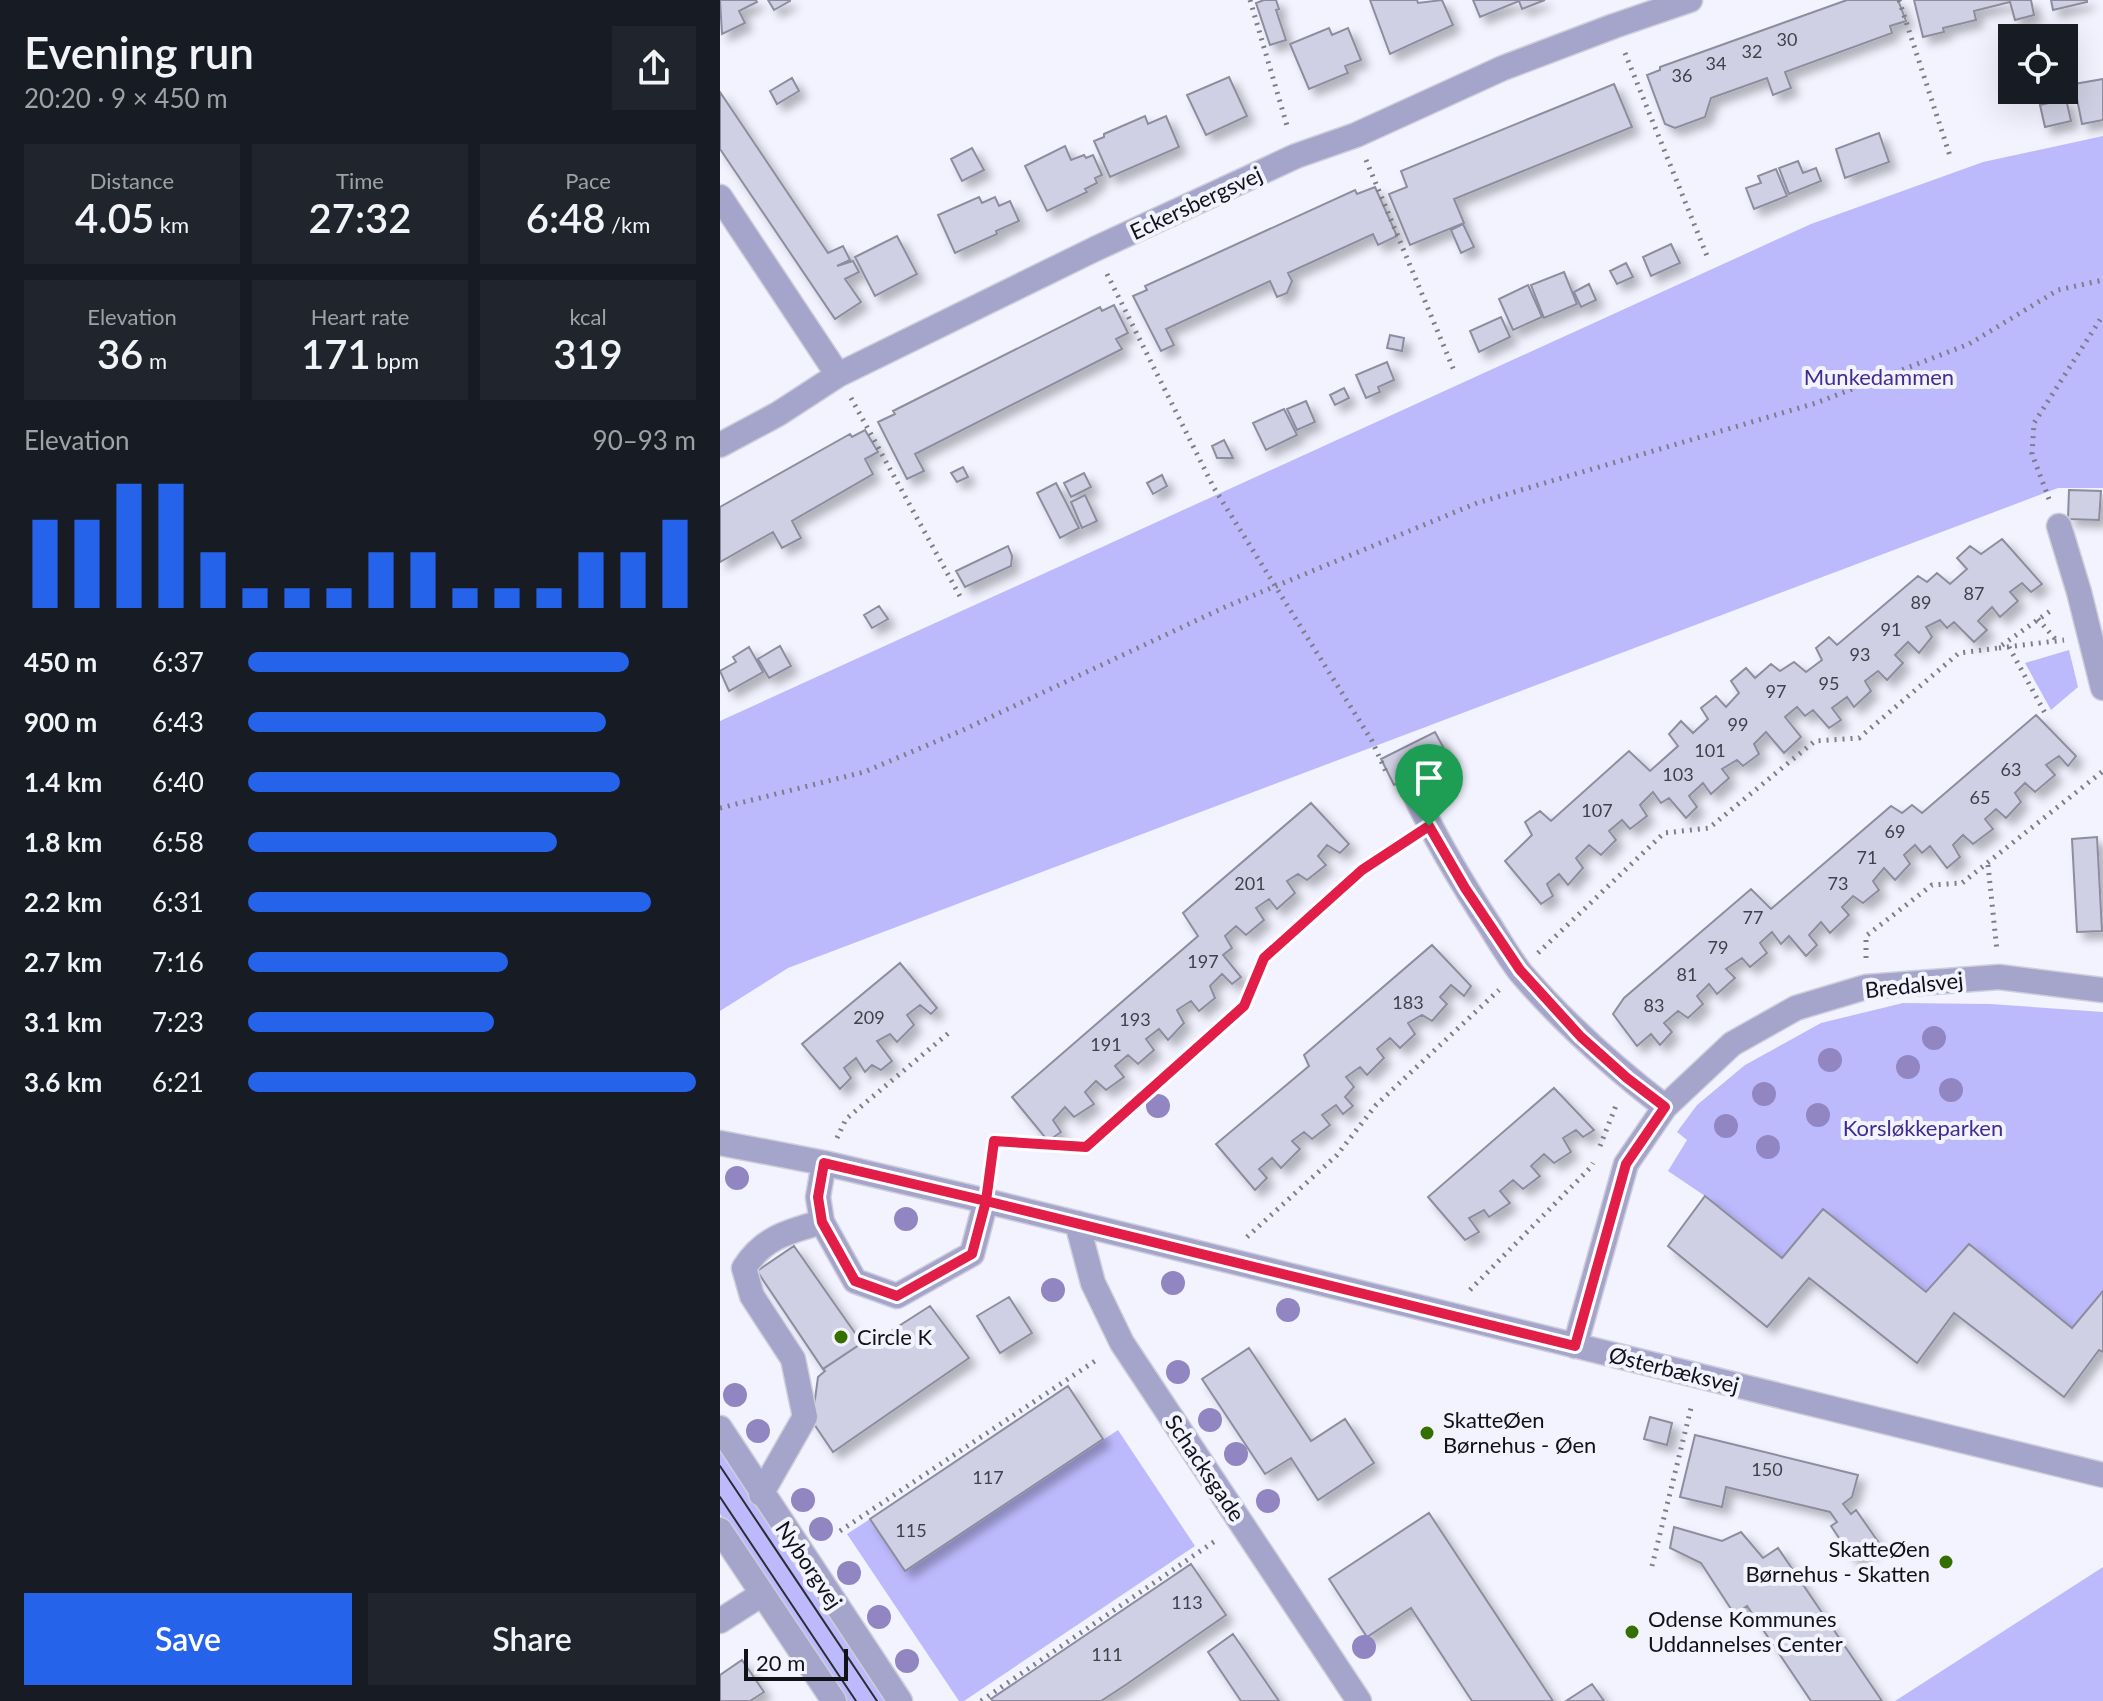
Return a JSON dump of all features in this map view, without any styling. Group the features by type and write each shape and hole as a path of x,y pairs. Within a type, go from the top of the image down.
{"street":[{"name":"Eckersbergsvej","path":"720,445 778,414 838,375 1095,249 1296,156 1356,135 1503,68 1690,0"},
{"path":"720,197 838,375"},
{"path":"2059,526 2103,688"},
{"path":"1411,787 1429,826 1465,888 1520,970 1581,1037 1665,1107"},
{"name":"Bredalsvej","path":"1575,1346 1626,1164 1665,1107 1732,1044 1796,1008 1866,987 1999,977 2103,990"},
{"name":"Østerbæksvej","path":"720,1128 824,1163"},
{"name":"Østerbæksvej","path":"720,1143 824,1163 986,1201 2103,1475"},
{"path":"824,1163 818,1197 822,1222 855,1281 897,1296 972,1254 986,1201"},
{"path":"761,1494 805,1417 793,1359 752,1296 744,1268 756,1251 789,1231 822,1222"},
{"name":"Schacksgade","path":"1077,1223 1093,1283 1122,1343 1359,1701"},
{"name":"Nyborgvej","path":"720,1428 900,1701"},
{"path":"720,1530 834,1701"},
{"path":"720,1621 762,1594"}],"path":[{"path":"1250,0 1296,156"},
{"path":"1899,0 1950,156"},
{"path":"1614,26 1707,256"},
{"path":"1356,135 1455,373"},
{"path":"1095,249 1214,488 1372,741 1392,787 1411,787"},
{"path":"720,808 864,772 991,717 1225,607 1477,503 1816,403 1969,344 2058,290 2103,280"},
{"path":"2059,526 2032,454 2034,423 2103,315"},
{"path":"838,375 962,600"},
{"path":"1998,648 2079,592"},
{"path":"2038,619 2057,641"},
{"path":"1222,1259 1337,1155 1376,1105 1664,833 1709,828 1815,741 1859,738 1959,653 2090,637"},
{"path":"2009,647 2045,713"},
{"path":"1866,987 1866,936 1932,885 1962,883 2103,771"},
{"path":"986,1201 994,1141 1086,1147 1244,1006 1264,958 1362,870 1429,826"},
{"path":"1988,864 1999,977"},
{"path":"824,1163 846,1119 951,1031"},
{"path":"1446,1314 1590,1168 1627,1078"},
{"path":"840,1531 1122,1343"},
{"path":"1652,1566 1699,1376"},
{"path":"981,1701 1242,1522"}],"green space":[{"name":"Munkedammen","path":"2103,136 2103,488 2058,488 788,968 720,1011 720,721 1811,224 1983,162"},
{"path":"2069,650 2078,687 2051,710 2025,663"},
{"name":"Korsløkkeparken","path":"1903,1003 1990,1004 2103,1012 2103,1291 2072,1328 1969,1244 1926,1292 1823,1209 1782,1258 1705,1196 1668,1171 1687,1140 1677,1132 1697,1105 1745,1065 1821,1023"},
{"path":"1118,1430 1195,1546 964,1701 959,1701 847,1534 870,1519 905,1571"},
{"path":"720,1446 890,1701 845,1701 720,1514"},
{"path":"2103,1567 2103,1701 1895,1701"}],"building":[{"path":"720,0 757,2 739,11 745,23 722,34"},
{"path":"768,0 790,0 790,1 774,10"},
{"path":"1276,0 1279,9 1276,10 1286,40 1270,45 1256,3"},
{"path":"1370,0 1417,0 1418,3 1442,0 1453,25 1390,54"},
{"path":"1473,0 1545,0 1522,9 1519,1 1480,17"},
{"path":"1847,0 1898,0 1906,21 1890,26 1892,33 1785,72 1791,88 1773,95 1767,78 1711,98 1705,117 1675,128 1665,124 1647,75 1660,70 1660,67"},
{"path":"1914,0 2031,0 2034,15 2015,20 2010,2 1974,11 1976,20 1943,28 1944,32 1923,37"},
{"path":"2051,0 2087,0 2087,2 2053,10"},
{"path":"1329,28 1332,35 1348,28 1361,60 1345,66 1348,73 1309,89 1290,44"},
{"path":"1229,77 1247,116 1206,135 1187,95"},
{"path":"792,78 799,91 777,104 770,91"},
{"path":"2103,79 2103,120 2082,124 2078,83"},
{"path":"1614,84 1632,127 1454,199 1464,223 1410,245 1389,194 1407,187 1401,171"},
{"path":"720,92 828,253 843,246 850,260 837,266 853,261 859,272 845,279 861,302 835,319 720,149"},
{"path":"2067,104 2071,121 2045,127 2040,105"},
{"path":"1145,116 1148,124 1166,116 1179,147 1110,177 1094,141"},
{"path":"1879,133 1889,162 1845,178 1836,149"},
{"path":"1065,146 1071,160 1093,155 1102,175 1095,178 1097,183 1085,189 1087,192 1047,211 1025,166"},
{"path":"972,148 984,170 962,181 951,159"},
{"path":"1798,161 1803,173 1816,168 1821,181 1789,194 1779,168"},
{"path":"1776,169 1787,196 1754,209 1746,188 1761,183 1758,176"},
{"path":"1375,187 1397,236 1378,245 1373,234 1288,273 1292,281 1287,293 1277,297 1270,281 1166,329 1174,345 1161,351 1133,296 1147,290 1145,286 1355,190 1357,194"},
{"path":"979,197 982,203 995,197 999,206 1010,201 1019,221 955,253 938,215"},
{"path":"1463,224 1474,247 1461,253 1451,230"},
{"path":"897,236 917,274 875,296 855,257"},
{"path":"1671,244 1680,263 1651,276 1643,257"},
{"path":"1626,263 1633,277 1617,284 1610,271"},
{"path":"1564,272 1577,304 1544,318 1531,285"},
{"path":"1589,284 1596,300 1581,307 1574,292"},
{"path":"1528,285 1542,317 1513,330 1499,299"},
{"path":"1114,305 1128,333 1116,339 1122,349 915,454 924,471 907,479 878,422 895,414 893,411 1100,307 1102,311"},
{"path":"1501,317 1510,337 1479,352 1470,331"},
{"path":"1390,335 1404,338 1402,351 1387,348"},
{"path":"1387,362 1394,380 1378,387 1380,392 1366,398 1356,375"},
{"path":"1344,388 1349,398 1335,405 1330,395"},
{"path":"1306,401 1315,422 1297,430 1287,409"},
{"path":"1284,409 1297,435 1266,450 1253,423"},
{"path":"865,430 878,452 865,459 873,474 792,521 801,538 782,548 773,532 720,562 720,507 850,434 852,437"},
{"path":"1224,440 1233,458 1217,458 1212,446"},
{"path":"963,467 968,477 957,482 951,473"},
{"path":"1084,473 1091,487 1071,497 1064,483"},
{"path":"1162,475 1167,486 1153,494 1147,483"},
{"path":"1056,483 1079,528 1060,538 1037,493"},
{"path":"2069,490 2101,491 2099,520 2068,519"},
{"path":"1085,495 1097,521 1082,528 1071,502"},
{"path":"2002,539 2042,584 2031,592 2022,583 2010,592 2018,601 2000,617 1992,607 1978,621 1987,630 1974,642 1954,622 1947,628 1940,620 1926,627 1932,637 1919,653 1908,642 1895,655 1903,663 1887,680 1878,671 1865,681 1871,691 1854,707 1847,697 1832,708 1841,720 1829,728 1813,710 1805,716 1797,707 1785,717 1801,737 1784,753 1766,732 1754,744 1759,754 1743,766 1737,760 1722,769 1729,778 1711,794 1703,783 1689,796 1697,807 1686,818 1669,798 1661,803 1653,792 1640,805 1647,816 1630,829 1622,820 1609,831 1616,840 1601,855 1589,845 1576,858 1583,868 1568,885 1559,874 1547,884 1553,896 1541,904 1505,861 1532,835 1525,822 1540,811 1551,821 1629,751 1650,771 1678,746 1669,734 1681,721 1693,733 1708,719 1701,708 1716,696 1726,707 1739,693 1731,681 1746,668 1755,678 1771,664 1780,671 1794,662 1806,672 1822,660 1816,648 1829,637 1837,645 1918,576 1927,582 1937,573 1950,584 1967,569 1957,558 1970,546 1981,554"},
{"path":"1008,546 1012,556 1011,566 965,587 956,571"},
{"path":"879,606 888,619 872,628 864,615"},
{"path":"780,646 791,666 769,678 758,659"},
{"path":"749,647 763,672 729,691 720,671 736,662 733,657"},
{"path":"2036,715 2076,756 2068,766 2059,756 2046,765 2055,775 2035,792 2025,783 2015,793 2021,802 2006,818 1996,809 1985,819 1993,829 1973,844 1963,835 1953,845 1960,857 1947,868 1930,846 1922,853 1915,845 1904,855 1910,864 1895,880 1884,868 1873,881 1879,890 1863,903 1853,896 1842,907 1849,915 1830,933 1821,922 1809,935 1817,945 1806,956 1789,936 1781,944 1772,932 1760,943 1767,953 1750,967 1742,958 1726,969 1735,978 1717,994 1709,984 1697,996 1703,1004 1688,1018 1678,1011 1664,1023 1672,1032 1660,1045 1651,1034 1637,1046 1613,1014 1624,998 1751,889 1771,909 1891,806 1902,813 1912,805 1922,813"},
{"path":"1435,732 1449,758 1394,785 1381,759"},
{"path":"1311,803 1349,844 1340,853 1327,845 1318,856 1326,865 1307,880 1298,874 1287,881 1295,893 1277,909 1269,899 1256,908 1264,920 1246,935 1236,926 1225,936 1232,948 1223,955 1241,977 1232,984 1222,974 1210,986 1215,998 1199,1011 1191,1001 1177,1010 1184,1023 1168,1040 1159,1029 1146,1039 1154,1050 1138,1064 1128,1055 1115,1066 1124,1077 1106,1090 1096,1081 1085,1092 1094,1104 1074,1117 1065,1107 1053,1120 1061,1132 1048,1141 1012,1097 1198,936 1183,913"},
{"path":"2097,837 2102,931 2077,932 2072,839"},
{"path":"1432,945 1471,986 1464,996 1451,985 1440,997 1447,1004 1432,1021 1422,1015 1408,1023 1415,1034 1400,1048 1390,1038 1377,1049 1384,1058 1367,1075 1360,1067 1346,1077 1354,1087 1345,1097 1353,1106 1343,1114 1336,1105 1322,1115 1330,1125 1312,1139 1304,1132 1292,1141 1300,1149 1281,1168 1272,1158 1259,1169 1267,1178 1255,1190 1216,1144 1309,1066 1304,1055"},
{"path":"900,963 937,1008 931,1014 920,1005 907,1015 914,1025 897,1042 890,1034 877,1041 892,1061 881,1070 872,1065 865,1072 856,1058 844,1068 851,1078 840,1089 802,1044"},
{"path":"1554,1088 1594,1130 1583,1137 1576,1130 1563,1138 1571,1152 1554,1163 1544,1154 1531,1166 1540,1176 1523,1189 1513,1180 1500,1191 1510,1203 1489,1217 1484,1210 1469,1218 1479,1232 1465,1240 1428,1197"},
{"path":"1705,1196 1782,1258 1823,1209 1926,1292 1969,1244 2072,1328 2103,1291 2103,1352 2099,1350 2064,1397 1954,1313 1917,1363 1809,1278 1767,1327 1668,1246"},
{"path":"794,1246 862,1343 823,1369 757,1271"},
{"path":"1009,1297 1032,1333 1000,1353 977,1316"},
{"path":"930,1306 969,1358 833,1452 812,1421 818,1377 825,1371 823,1369 862,1343 866,1347"},
{"path":"1249,1348 1311,1441 1345,1419 1374,1463 1318,1500 1291,1458 1265,1474 1202,1379"},
{"path":"1068,1386 1103,1439 905,1571 870,1519"},
{"path":"1650,1417 1672,1423 1667,1445 1644,1439"},
{"path":"1695,1435 1858,1475 1852,1497 1843,1504 1851,1514 1856,1510 1879,1543 1854,1560 1831,1526 1837,1522 1830,1512 1726,1487 1722,1507 1680,1497"},
{"path":"1429,1513 1553,1701 1472,1701 1411,1608 1367,1637 1329,1579"},
{"path":"1674,1527 1722,1541 1741,1532 1763,1558 1778,1548 1882,1701 1811,1701 1747,1606 1735,1615 1701,1563 1670,1548"},
{"path":"1191,1564 1226,1615 1127,1684 1101,1701 991,1699"},
{"path":"1233,1634 1279,1701 1241,1701 1208,1652"},
{"path":"742,1660 764,1692 750,1701 720,1701 720,1675"},
{"path":"1592,1684 1604,1701 1566,1701"}],"tram line":[{"path":"720,1466 877,1701"},
{"path":"720,1497 856,1701"}],"place":[{"name":"Circle K","path":"841,1337"},
{"name":"SkatteØen Børnehus - Øen","path":"1427,1433"},
{"name":"SkatteØen Børnehus - Skatten","path":"1946,1562"},
{"name":"Odense Kommunes Uddannelses Center","path":"1632,1632"}],"route":[{"path":"1429,826 1362,870 1264,958 1244,1006 1086,1147 994,1141 986,1201 824,1163 818,1197 822,1222 855,1281 897,1296 972,1254 986,1201 1575,1346 1626,1164 1665,1107 1581,1037 1520,970 1465,888 1429,826"}]}
